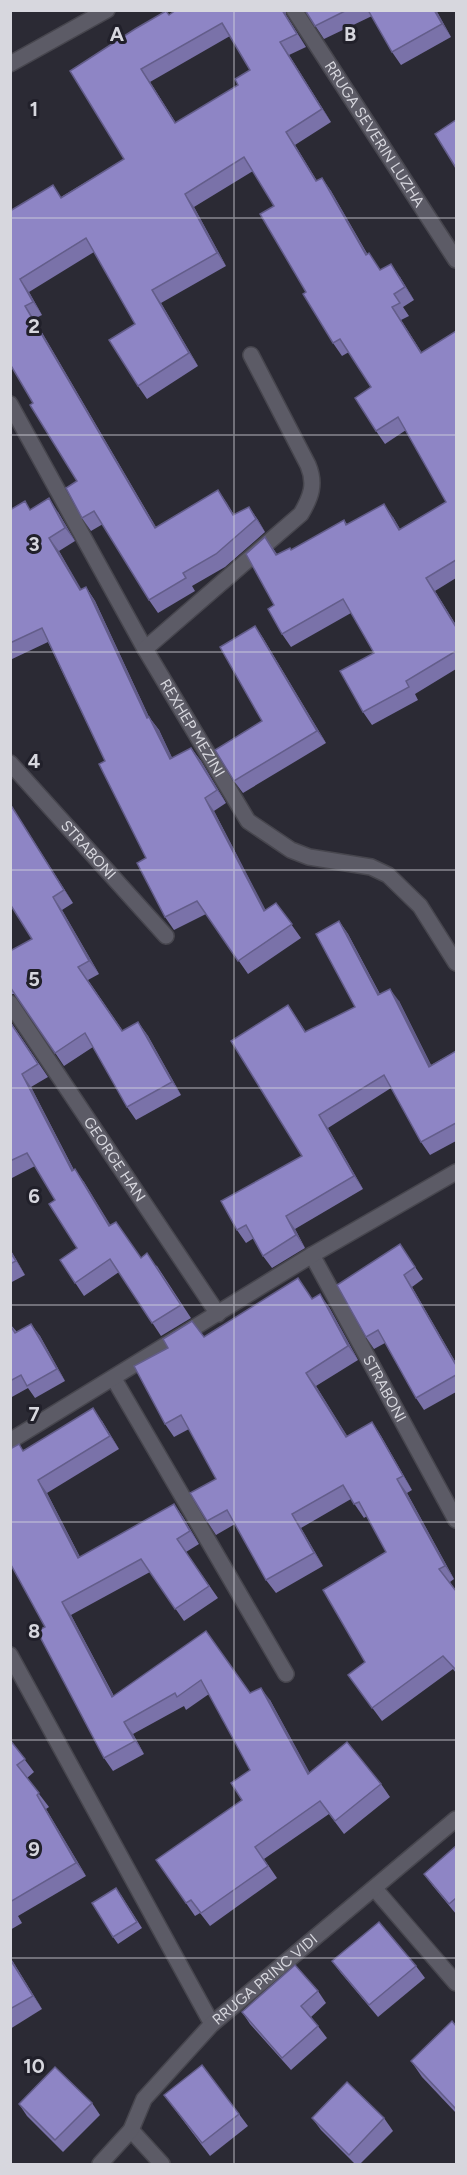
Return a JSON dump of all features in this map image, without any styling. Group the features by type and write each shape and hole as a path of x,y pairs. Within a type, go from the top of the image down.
{"street":[{"path":"10,64 107,10"},
{"name":"RRUGA SEVERIN LUZHA","path":"294,10 456,260"},
{"path":"145,649 301,514 311,497 313,477 308,465 250,355"},
{"name":"REXHEP MEZINI","path":"10,404 145,649 248,821 291,850 309,857 371,867 388,875 420,906 456,963"},
{"name":"STRABONI","path":"10,763 165,936"},
{"name":"GEORGE HAN","path":"10,1004 218,1314"},
{"path":"10,1441 312,1256 456,1172"},
{"name":"STRABONI","path":"312,1256 456,1520"},
{"path":"114,1379 286,1674"},
{"path":"10,1655 212,2024"},
{"name":"RRUGA PRINC VIDI","path":"100,2164 131,2130 144,2099 212,2024 456,1819"},
{"path":"375,1889 456,1983"},
{"path":"131,2130 162,2164"}],"building":[{"path":"176,10 282,10 297,34 280,42 322,109 286,132 316,181 322,178 366,255 369,253 380,270 391,264 405,287 394,294 400,303 392,307 421,353 456,331 456,560 426,578 456,627 456,651 406,681 409,687 363,712 340,671 374,653 343,599 282,634 268,609 274,605 246,554 265,537 276,555 290,548 291,550 344,520 346,525 384,504 399,530 446,502 398,417 376,431 355,398 371,387 340,339 333,343 303,294 306,292 260,214 274,206 244,157 185,194 217,253 152,290 189,353 138,386 109,340 135,324 86,238 20,279 33,302 25,306 155,528 218,490 233,515 249,507 256,519 216,554 183,573 186,578 149,600 94,511 82,518 66,488 77,481 30,405 33,403 10,364 10,211 53,185 61,198 124,159 70,71 166,11 169,15","holes":["222,23 250,70 235,79 238,85 175,123 141,69"]},
{"path":"305,10 347,10 315,26"},
{"path":"368,10 434,10 442,24 392,52"},
{"path":"456,120 456,168 435,134"},
{"path":"49,498 65,528 49,538 80,590 86,587 147,718 149,717 170,759 191,748 217,790 205,798 264,911 276,903 292,924 238,961 197,901 165,917 137,863 146,858 99,764 105,761 42,628 10,643 10,510 25,501 30,510"},
{"path":"255,626 317,731 234,781 215,750 262,721 220,647"},
{"path":"12,807 64,890 53,897 89,961 78,967 122,1031 138,1022 172,1082 127,1107 85,1033 55,1053 10,987 10,951 32,939 10,904 10,808"},
{"path":"339,921 378,995 390,989 429,1067 456,1051 456,1123 421,1142 384,1075 319,1115 354,1176 286,1216 296,1235 263,1256 246,1225 237,1230 221,1201 302,1156 231,1041 288,1005 305,1032 355,1007 316,934"},
{"path":"10,1022 38,1064 22,1074 72,1171 75,1169 109,1226 116,1222 141,1258 147,1253 181,1305 152,1323 110,1259 75,1283 60,1260 77,1248 49,1204 55,1200 27,1153 10,1161"},
{"path":"400,1244 415,1267 404,1275 456,1365 456,1375 416,1398 378,1330 366,1337 337,1285"},
{"path":"10,1252 16,1261 10,1264"},
{"path":"298,1278 312,1299 320,1294 348,1346 306,1373 346,1437 372,1422 403,1476 397,1479 445,1566 439,1569 456,1591 456,1670 443,1656 372,1708 348,1675 365,1662 323,1590 386,1552 359,1502 354,1504 343,1485 292,1514 314,1553 266,1580 227,1510 207,1521 190,1493 216,1479 181,1415 165,1424 134,1366 168,1348 163,1339 192,1321 204,1337"},
{"path":"31,1324 57,1369 27,1386 21,1375 10,1381 10,1325 15,1333"},
{"path":"93,1408 110,1436 38,1480 78,1558 174,1504 190,1531 177,1539 209,1586 175,1609 141,1559 62,1602 112,1697 206,1631 250,1693 261,1688 308,1774 347,1742 381,1784 335,1821 320,1801 255,1847 268,1866 201,1913 191,1900 186,1903 156,1860 242,1800 231,1783 250,1770 201,1680 177,1697 175,1693 124,1722 135,1741 104,1758 37,1631 45,1627 10,1563 10,1449 19,1444 23,1451"},
{"path":"10,1740 25,1759 17,1765 39,1793 37,1795 76,1863 10,1902"},
{"path":"456,1846 456,1898 449,1904 424,1874"},
{"path":"116,1888 137,1922 113,1937 92,1903"},
{"path":"379,1922 416,1966 369,2005 332,1961"},
{"path":"10,1959 33,1996 10,2009"},
{"path":"295,1965 318,1991 301,2006 318,2026 282,2058 242,2012"},
{"path":"452,2021 456,2026 456,2109 411,2061"},
{"path":"202,2065 239,2114 202,2143 164,2095"},
{"path":"55,2067 92,2103 55,2140 19,2104"},
{"path":"347,2082 384,2118 349,2155 312,2118"}]}
